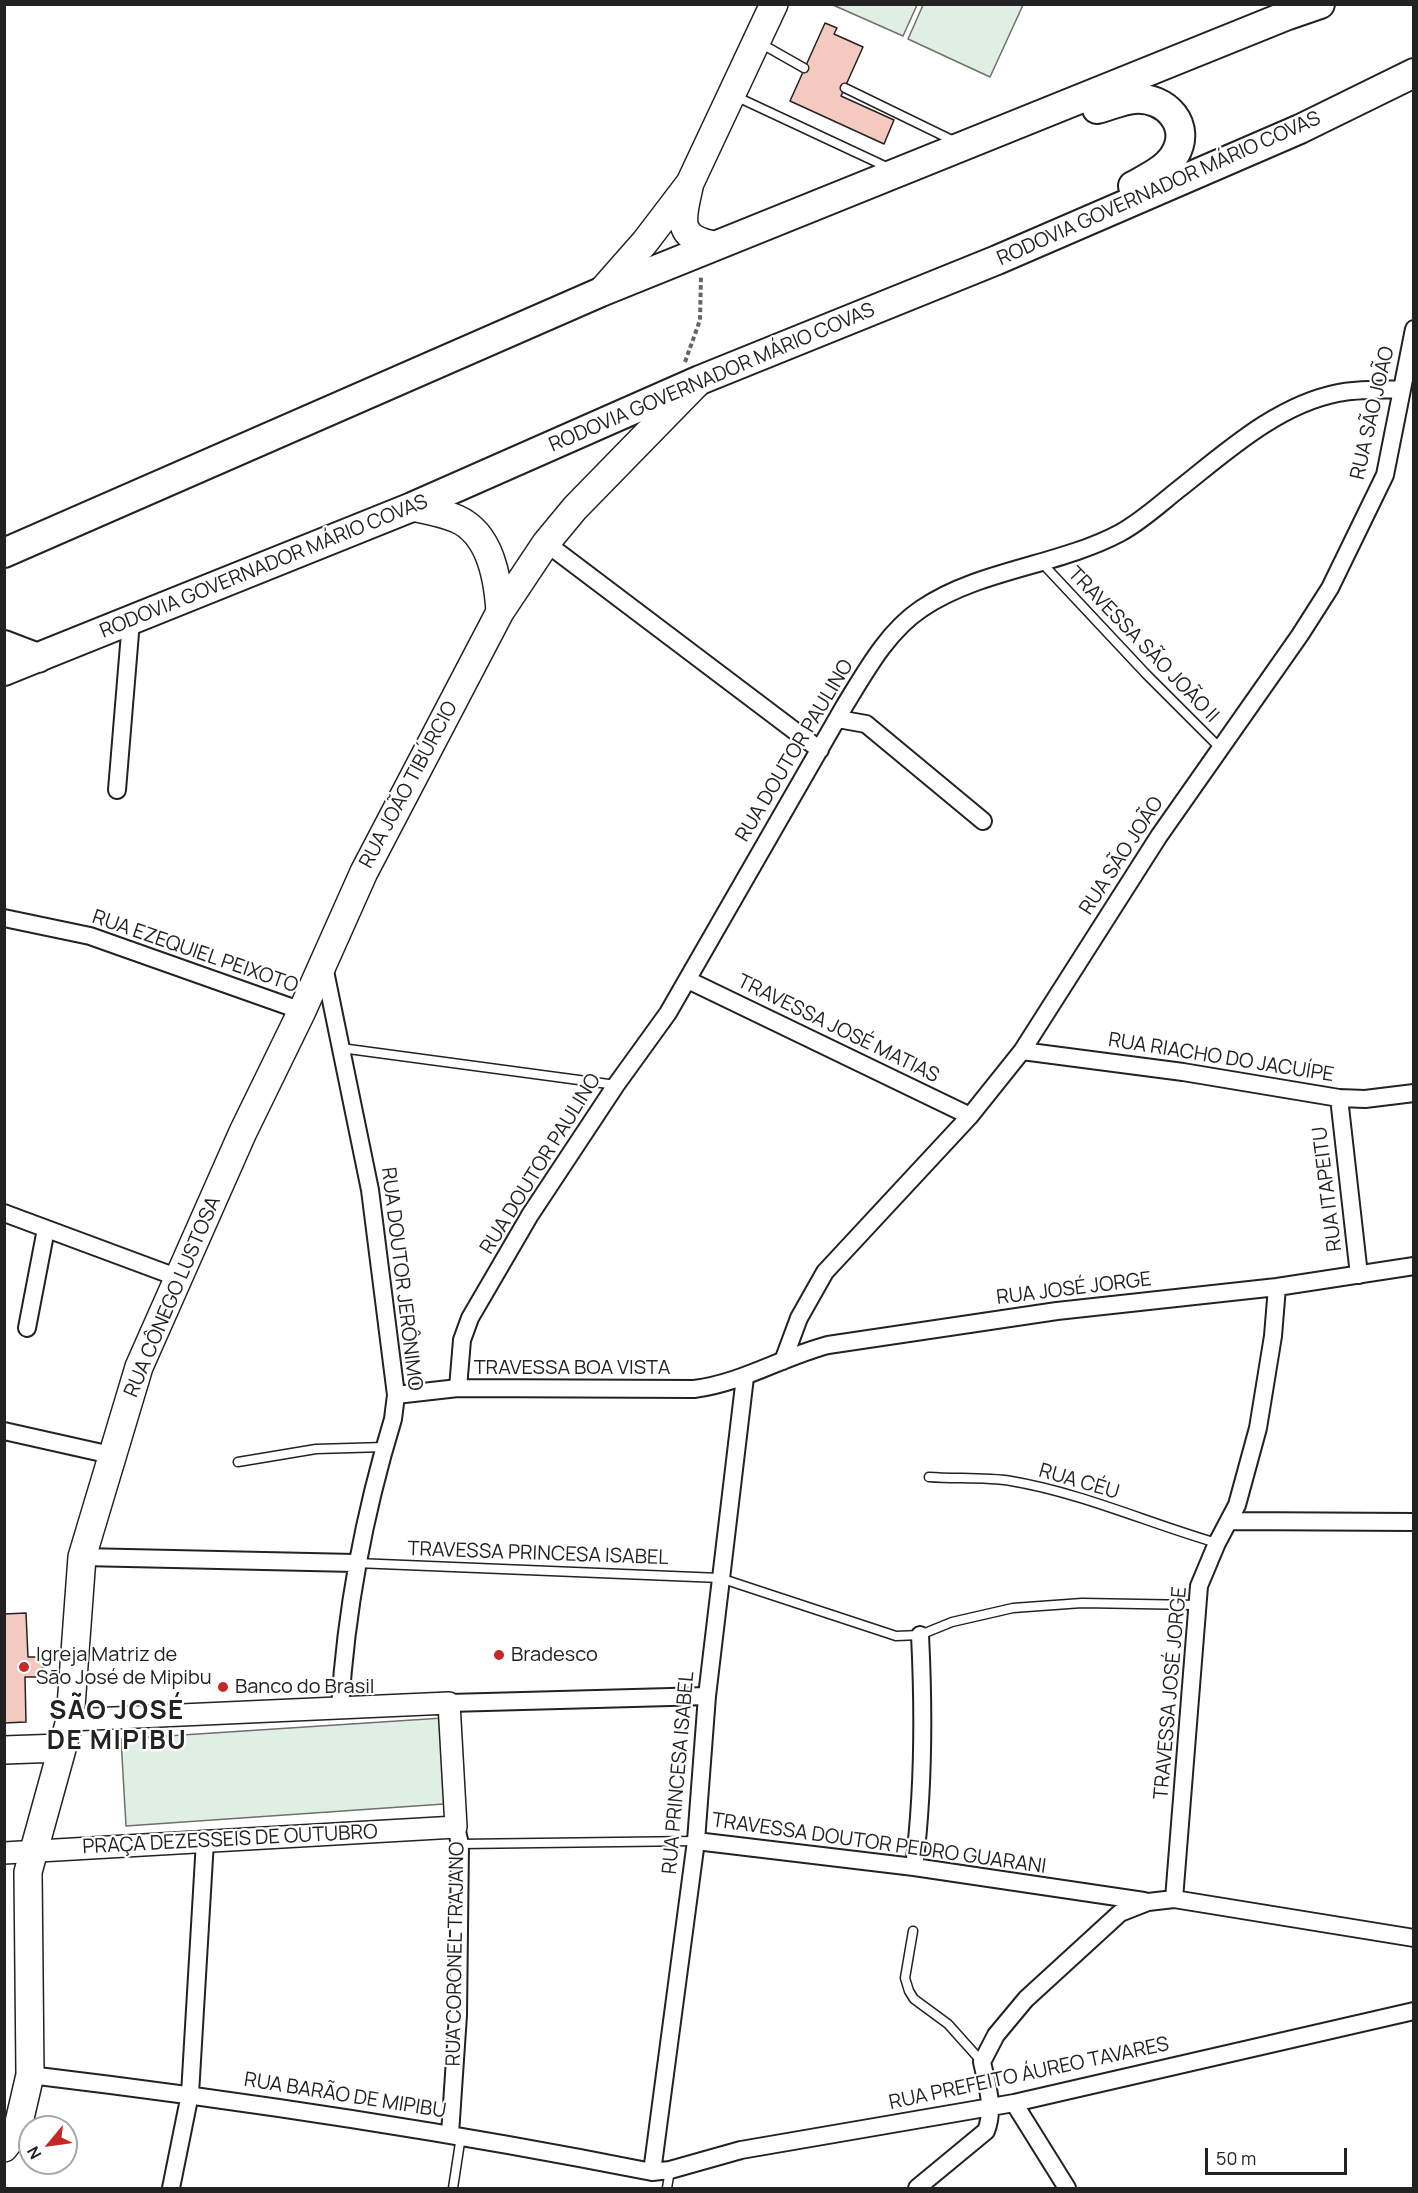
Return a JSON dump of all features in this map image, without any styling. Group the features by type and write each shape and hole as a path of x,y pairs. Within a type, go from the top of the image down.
{"highway":[{"path":"4,563 16,548 601,291 1320,4"},
{"name":"RODOVIA GOVERNADOR MÁRIO COVAS","path":"4,671 411,507 688,386 1068,229 1300,129 1413,73"},
{"path":"976,142 1133,99 1162,104 1172,111 1180,128 1181,143 1173,158 1156,173 1101,204 1068,229"},
{"path":"4,645 38,658"}],"main road":[{"path":"601,291 645,242 690,183 774,4"},
{"path":"690,183 683,219 685,229 692,239 708,248"},
{"name":"RUA JOÃO TIBÚRCIO","path":"323,961 364,872 500,612 546,543 688,386"},
{"path":"411,507 459,519 475,532 494,568 500,612"},
{"name":"RUA CÔNEGO LUSTOSA","path":"4,2148 17,2131 30,2075 27,1914 32,1852 70,1720 82,1557 139,1368 243,1132 302,1011 323,961"},
{"path":"4,1750 61,1748"}],"street":[{"name":"RUA SÃO JOÃO","path":"783,1361 799,1318 825,1272 970,1116 1022,1051 1159,836 1300,635 1330,588 1385,475 1407,390 1413,329"},
{"name":"RUA DOUTOR PAULINO","path":"458,1388 462,1340 471,1318 530,1215 616,1085 668,1013 762,846 870,664 896,631 919,610 958,589 1071,555 1122,532 1257,430 1288,412 1337,394 1407,390"},
{"path":"546,543 820,750"},
{"path":"117,790 131,621"},
{"path":"838,719 866,724 983,821"},
{"name":"RUA EZEQUIEL PEIXOTO","path":"4,918 100,939 302,1011"},
{"name":"RUA DOUTOR JERÔNIMO","path":"323,961 370,1190 396,1395 393,1419 356,1563 344,1640 340,1708"},
{"name":"TRAVESSA JOSÉ MATIAS","path":"688,980 970,1116"},
{"name":"RUA RIACHO DO JACUÍPE","path":"1022,1051 1183,1072 1339,1098 1365,1099 1413,1093"},
{"name":"RUA ITAPEITU","path":"1339,1098 1359,1275"},
{"path":"4,1213 179,1278"},
{"path":"27,1328 46,1229"},
{"name":"RUA JOSÉ JORGE","path":"745,1377 828,1345 1057,1311 1277,1287 1413,1266"},
{"name":"TRAVESSA JOSÉ JORGE","path":"1174,1899 1199,1586 1216,1543 1230,1521 1263,1410 1277,1287"},
{"name":"TRAVESSA BOA VISTA","path":"396,1395 458,1388 694,1389 716,1386 745,1377"},
{"name":"RUA PRINCESA ISABEL","path":"652,2172 696,1841 707,1696 745,1377"},
{"path":"4,1431 111,1455"},
{"path":"1230,1521 1413,1522"},
{"path":"82,1557 356,1563"},
{"path":"914,1867 920,1822 924,1733 920,1635"},
{"path":"70,1720 449,1703 707,1696"},
{"name":"RUA CORONEL TRAJANO","path":"449,1703 458,1835 455,2135"},
{"name":"PRAÇA DEZESSEIS DE OUTUBRO","path":"4,1853 205,1841 458,1835"},
{"path":"171,2188 190,2094 205,1841"},
{"name":"TRAVESSA DOUTOR PEDRO GUARANI","path":"696,1841 914,1867 1148,1902"},
{"path":"917,2188 986,2131 991,2119 991,2106 982,2062 996,2035 1026,1999 1119,1913 1148,1902 1174,1899 1413,1938"},
{"name":"RUA PREFEITO ÁUREO TAVARES","path":"652,2172 670,2170 741,2150 1014,2103 1413,2011"},
{"name":"RUA BARÃO DE MIPIBU","path":"30,2075 190,2094 455,2135 652,2172"},
{"path":"1014,2103 1067,2188"}],"lane":[{"path":"758,42 804,68"},
{"path":"845,88 976,142"},
{"path":"732,94 898,172"},
{"name":"TRAVESSA SÃO JOÃO II","path":"1042,563 1146,674 1221,749"},
{"path":"341,1047 616,1085"},
{"path":"238,1461 316,1449 385,1447"},
{"name":"RUA CÉU","path":"929,1478 1009,1481 1079,1496 1216,1543"},
{"name":"TRAVESSA PRINCESA ISABEL","path":"356,1563 720,1578 896,1636 920,1635"},
{"path":"920,1635 952,1622 1013,1608 1083,1603 1196,1605"},
{"name":"TRAVESSA DOUTOR PEDRO GUARANI","path":"458,1835 696,1841"},
{"path":"913,1931 905,1978 909,1991 914,1999 948,2024 982,2062"},
{"path":"453,2188 455,2135"},
{"path":"667,2188 670,2170"}],"path":[{"path":"688,386 700,320 708,248"}],"green space":[{"path":"923,4 1023,5 990,77 908,39"},
{"path":"833,5 917,5 903,36"},
{"path":"443,1718 444,1804 126,1826 121,1739"}],"building":[{"path":"825,23 837,28 834,34 863,47 841,96 894,120 884,144 790,101"},
{"name":"Igreja Matriz de São José de Mipibu","path":"26,1613 28,1657 42,1657 43,1677 25,1677 26,1722 4,1723 4,1614"}],"place":[{"name":"Bradesco","path":"499,1655"},
{"name":"Igreja Matriz de São José de Mipibu","path":"24,1667"},
{"name":"Banco do Brasil","path":"223,1687"}],"district":[{"name":"SÃO JOSÉ DE MIPIBU","path":"117,1726"}]}
